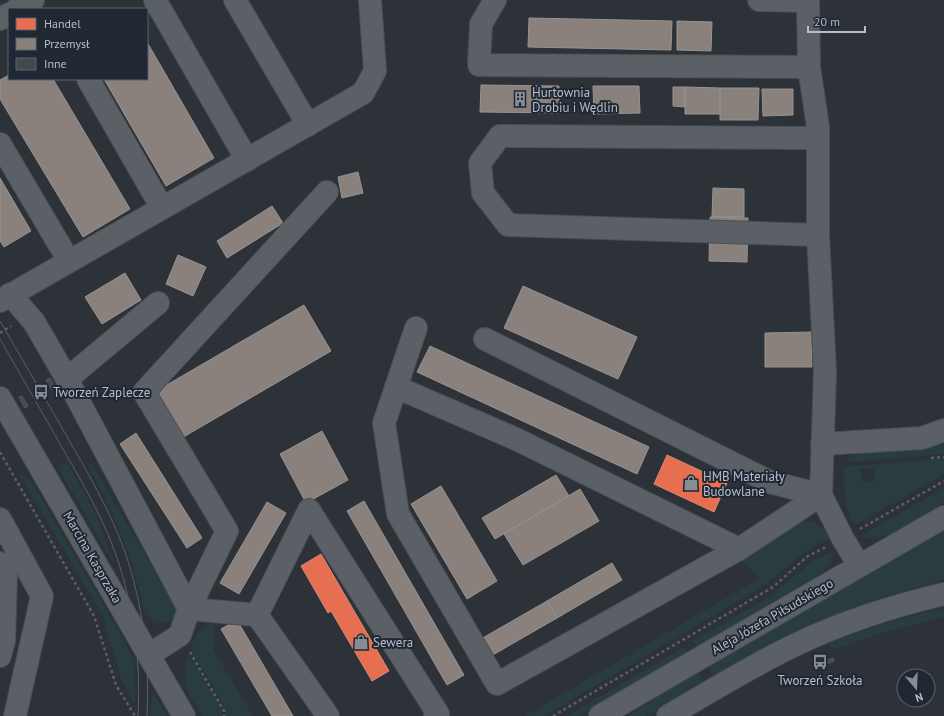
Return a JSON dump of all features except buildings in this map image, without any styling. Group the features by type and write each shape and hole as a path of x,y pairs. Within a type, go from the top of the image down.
{"street":[{"path":"20,8 33,0"},
{"path":"155,0 247,160"},
{"path":"235,0 308,124"},
{"path":"189,609 67,379 34,322 5,298 363,93 375,71 370,0"},
{"path":"495,0 481,24 480,65 809,67"},
{"path":"759,0 808,1 809,67 818,127 818,235 825,372 821,495 843,539 859,565"},
{"path":"89,80 162,208"},
{"path":"818,138 500,136 480,163 483,193 508,225 818,235"},
{"path":"0,144 69,261"},
{"path":"149,655 180,635 189,609 227,531 144,392 327,192"},
{"path":"67,379 158,304"},
{"path":"416,328 384,423 398,514 497,684 739,549 821,495"},
{"path":"485,339 770,482 821,495"},
{"path":"396,386 516,439 739,549"},
{"name":"Marcina Kasprzaka","path":"2,404 184,716"},
{"path":"822,444 922,438 944,430"},
{"path":"257,615 309,510 438,714 435,716"},
{"name":"Aleja Józefa Piłsudskiego","path":"600,716 944,517"},
{"path":"0,519 42,596 15,716"},
{"path":"0,563 6,572 4,641 0,656"},
{"path":"668,716 750,668 816,635 893,607 944,594"},
{"path":"189,609 257,615 328,716"}],"path":[{"path":"0,452 94,616 116,686 135,716"},
{"path":"553,716 773,587 808,556 843,539 944,481"},
{"path":"180,635 224,710 224,716"}],"green space":[{"path":"944,433 944,454 864,461 843,461 861,452"},
{"path":"944,459 944,474 855,525 848,512 846,504 844,490 844,467","holes":["861,468 875,468 875,482 861,482"]},
{"path":"67,462 95,513 116,567 58,467"},
{"path":"92,464 179,613 167,622 158,622 145,614 135,575 122,537 107,501 88,466"},
{"path":"19,473 31,481 126,644 135,664 135,704 122,681 102,614"},
{"path":"944,488 944,502 915,521 892,533 871,538 861,536"},
{"path":"802,521 819,525 831,538 807,550 768,583 544,716 525,716 760,578 739,559"},
{"path":"944,529 944,580 882,598 825,619 770,645 714,676 708,666"},
{"path":"833,551 830,564 818,576 697,647 693,641 774,594 812,561"},
{"path":"944,608 944,617 875,635 833,650 829,642 888,622"},
{"path":"215,618 214,651 253,716 225,716 223,703 190,648 197,633"},
{"path":"684,647 687,653 578,716 567,716"},
{"path":"189,654 220,706 223,716 203,716 189,693 186,687 185,673"},
{"path":"698,671 704,683 646,716 629,716 662,692"},
{"path":"152,691 167,716 151,716"}],"tram line":[{"path":"0,321 90,477 105,506 125,552 141,613 144,633 148,695 147,716"},
{"path":"0,339 90,497 116,555 132,614 135,634 139,695 138,716"}],"place":[{"name":"Hurtownia Drobiu i Wędlin","path":"520,99"},
{"name":"Tworzeń Zaplecze","path":"41,392"},
{"name":"HMB Materiały Budowlane","path":"691,483"},
{"name":"Sewera","path":"361,642"},
{"name":"Tworzeń Szkoła","path":"820,662"}]}
